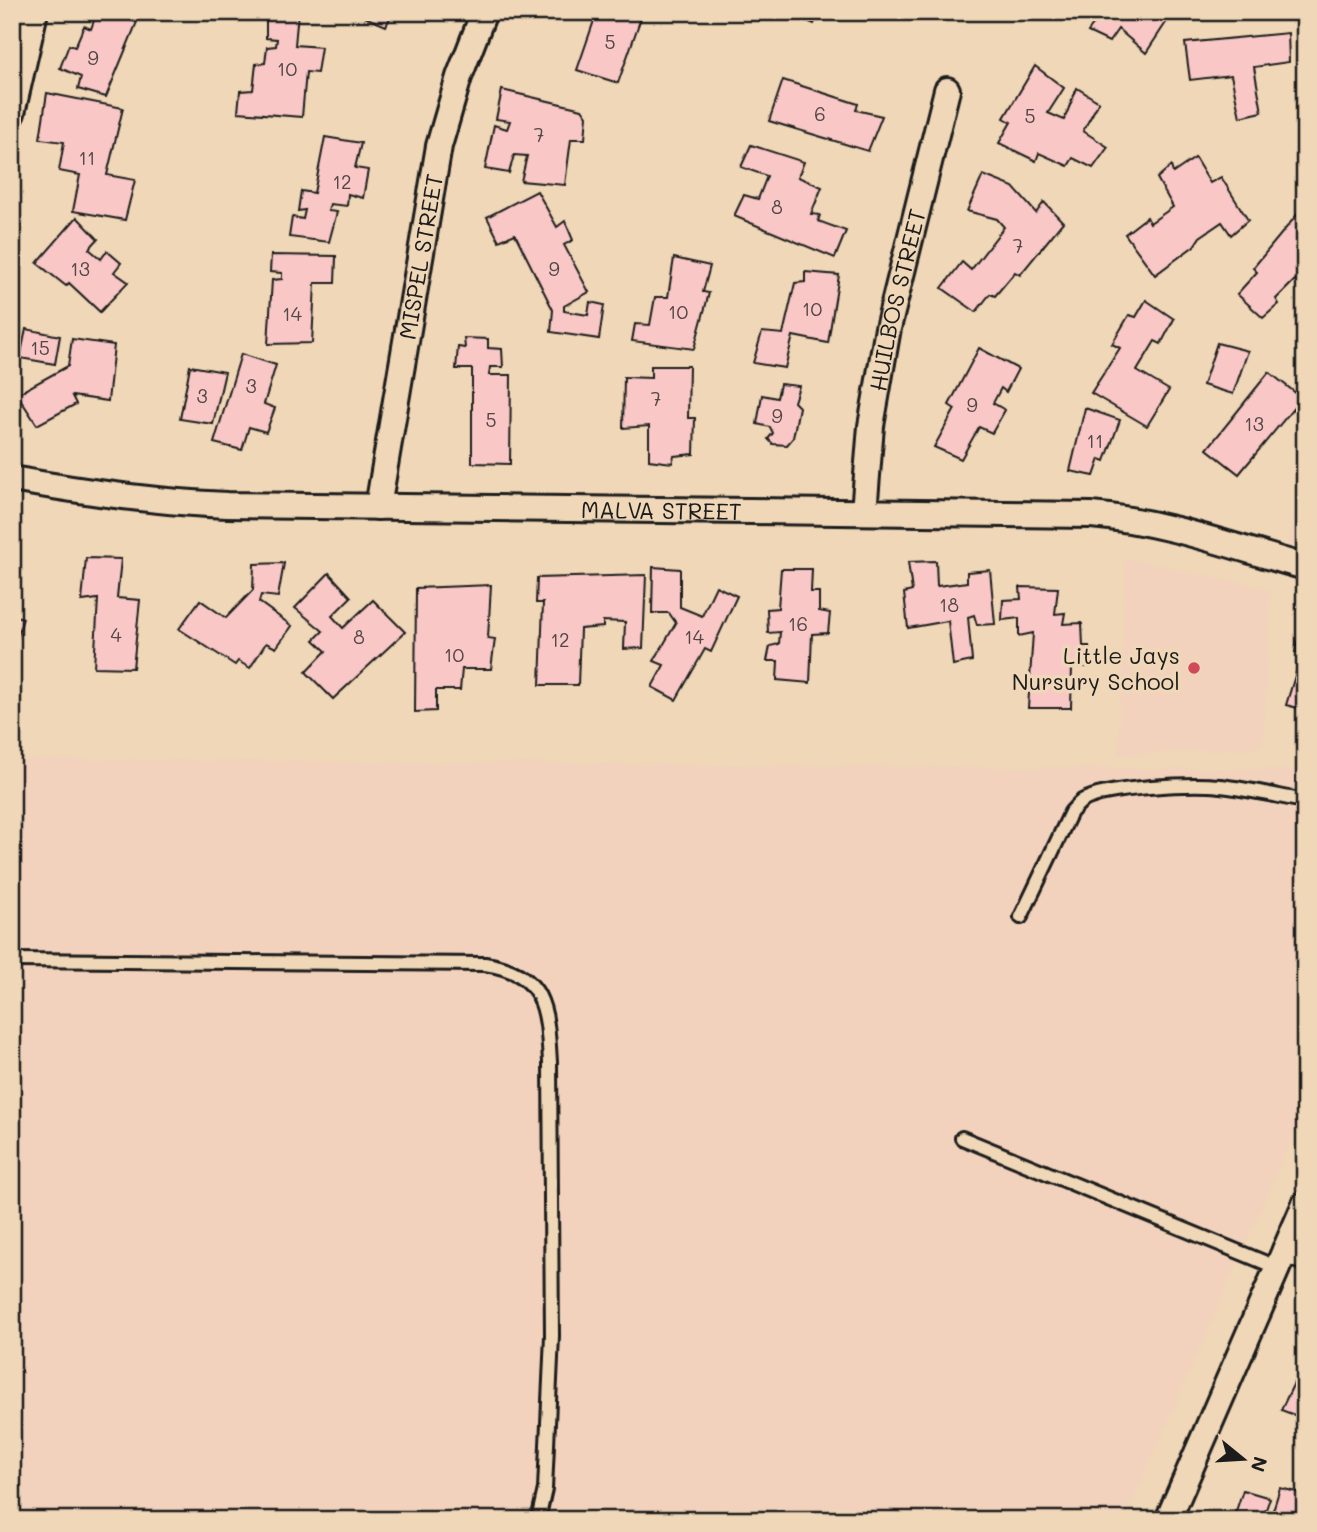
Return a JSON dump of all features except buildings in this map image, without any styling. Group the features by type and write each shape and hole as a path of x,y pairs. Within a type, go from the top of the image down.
{"street":[{"path":"12,113 35,12"},
{"name":"MISPEL STREET","path":"378,507 439,146 458,77 484,12"},
{"name":"HUILBOS STREET","path":"864,512 871,426 880,368 947,90"},
{"name":"MALVA STREET","path":"12,479 173,503 1122,517 1305,567"},
{"path":"1168,1520 1289,1259 1305,1204"}],"lane":[{"path":"1021,917 1071,813 1081,802 1094,796 1183,786 1219,786 1305,802"},
{"path":"12,960 485,964 511,970 536,991 548,1018 550,1051 552,1322 545,1489 538,1520"},
{"path":"962,1138 1289,1259"}],"shaded area":[{"path":"1305,492 1305,553 1286,547"},
{"name":"Little Jays Nursury School","path":"1126,558 1271,590 1263,747 1118,755"},
{"path":"12,759 1305,770 1305,1108 1125,1520 12,1520"}],"place":[{"name":"Little Jays Nursury School","path":"1194,668"}]}
